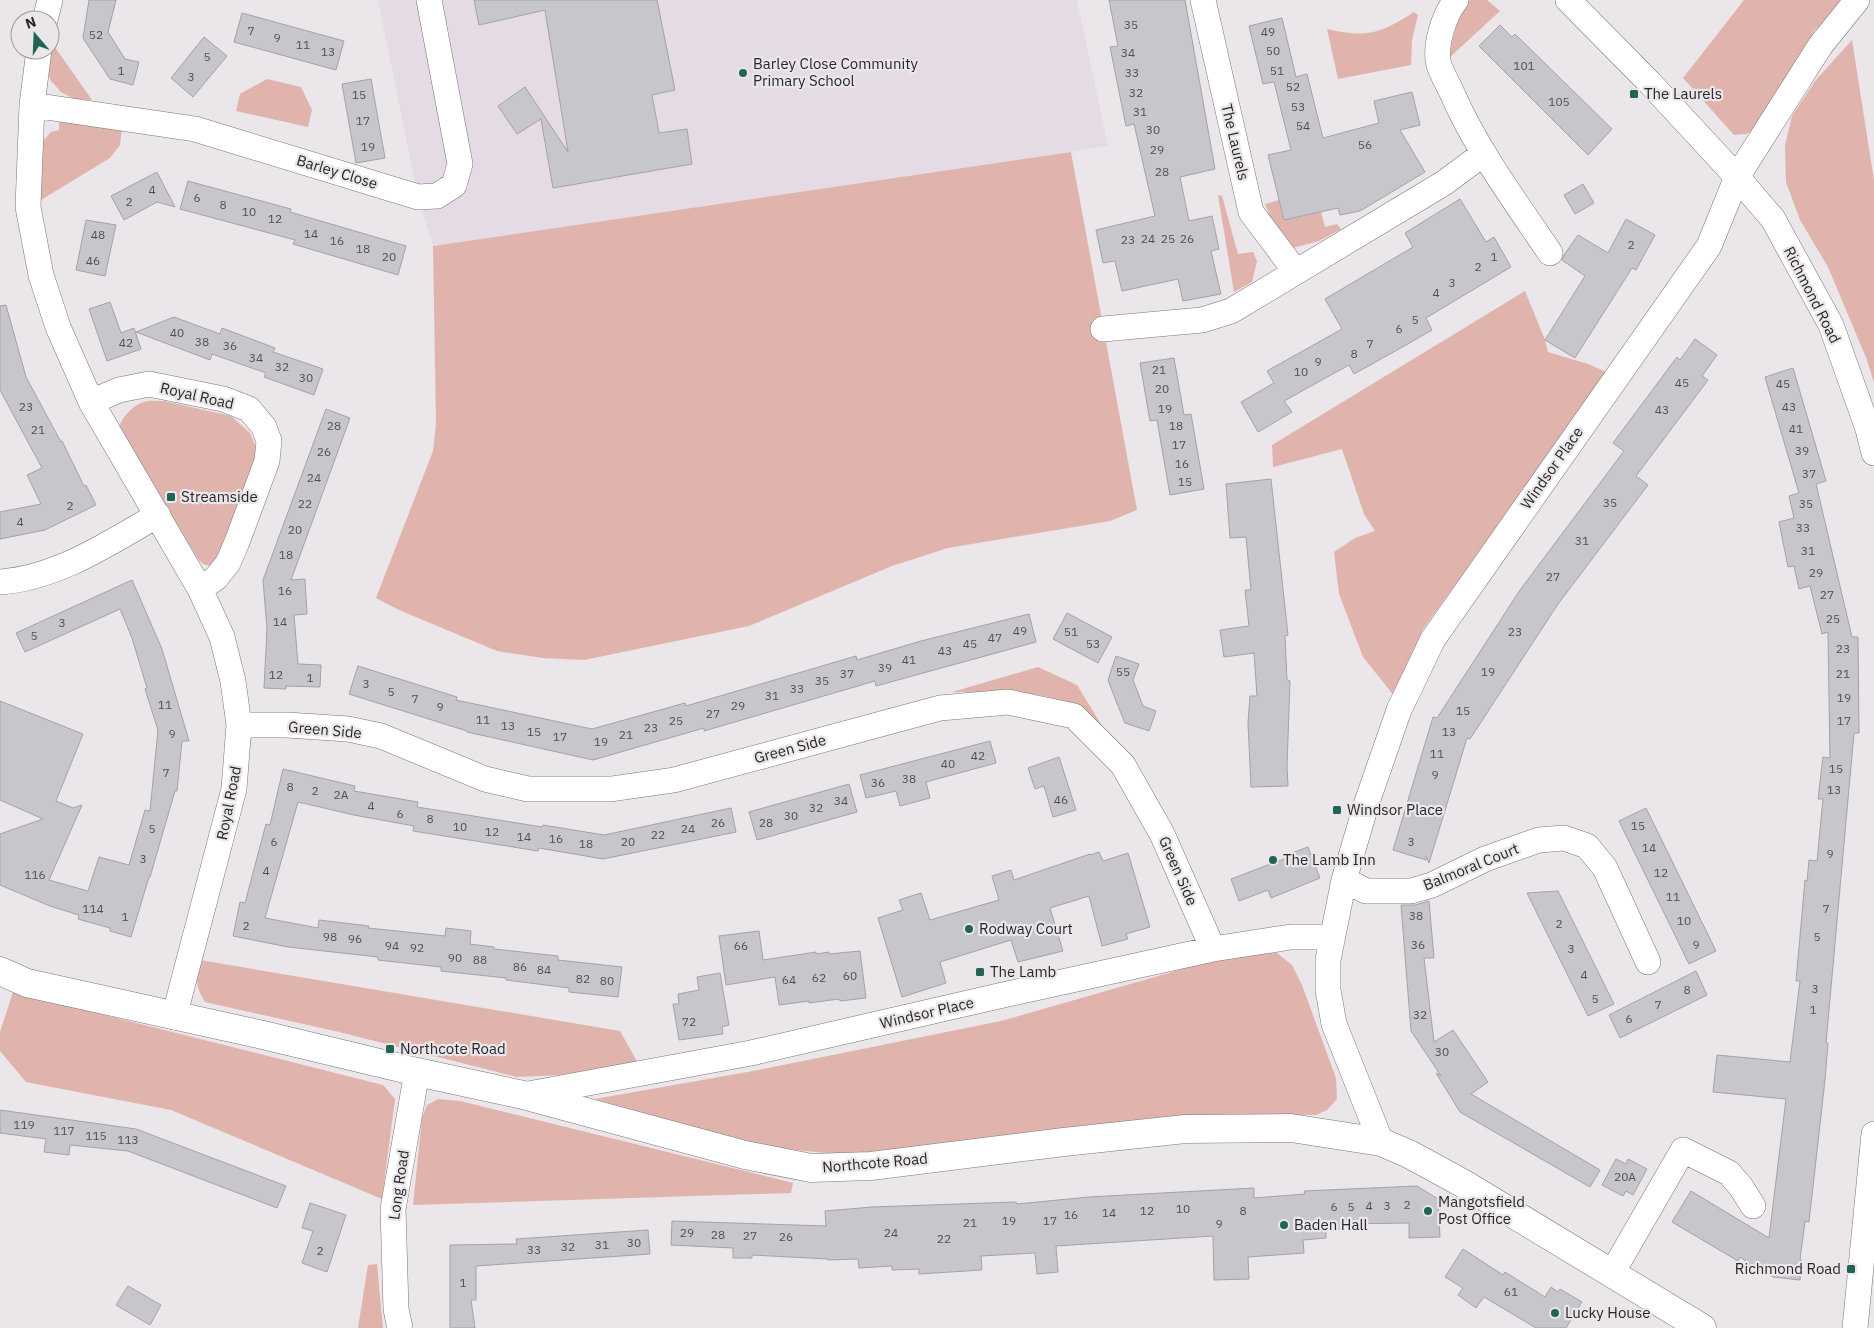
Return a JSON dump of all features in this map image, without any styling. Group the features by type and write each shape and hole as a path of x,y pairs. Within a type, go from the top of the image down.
{"street":[{"name":"Barley Close","path":"32,105 195,129 418,197 437,196 454,185 460,164 429,0"},
{"name":"The Laurels","path":"1203,0 1251,212 1296,272"},
{"path":"1456,0 1448,10 1440,34 1439,64 1462,115 1483,154 1550,253"},
{"name":"Richmond Road","path":"1568,0 1644,76 1773,219 1831,325 1868,429 1874,453"},
{"path":"1820,46 1843,0"},
{"path":"1820,46 1858,0"},
{"name":"Windsor Place","path":"1381,1142 1334,1024 1328,990 1328,960 1344,880 1367,802 1399,710 1433,639 1709,246 1737,177 1820,46"},
{"name":"Royal Road","path":"39,60 32,105 28,207 41,275 58,328 91,402 200,589 222,637 233,682 239,725 236,772 228,818 174,1017"},
{"path":"1103,329 1202,320 1231,311 1444,183 1483,154"},
{"name":"Royal Road","path":"91,402 119,390 149,384 223,399 249,409 264,427 269,442 267,461 237,542 228,564 216,578 200,589"},
{"path":"0,582 16,581 52,572 158,515"},
{"name":"Green Side","path":"239,725 287,725 348,729 381,736 486,779 528,789 611,789 674,780 940,708 1008,702 1074,716 1123,765 1162,834 1213,949"},
{"name":"Balmoral Court","path":"1344,880 1366,891 1411,891 1432,885 1485,858 1539,840 1564,838 1587,846 1605,868 1648,962"},
{"name":"Windsor Place","path":"523,1095 751,1053 1213,949 1291,937 1332,937"},
{"name":"Northcote Road","path":"0,972 27,982 523,1095 745,1155 811,1168 871,1166 1185,1129 1291,1128 1381,1142 1409,1154 1464,1184 1702,1328"},
{"name":"Long Road","path":"400,1328 396,1309 393,1209 417,1072"},
{"path":"1856,1328 1874,1134"},
{"path":"1612,1273 1683,1150 1729,1173 1741,1187 1752,1206"}],"shaded area":[{"name":"Barley Close Community Primary School","path":"378,0 1077,0 1108,146 433,246 418,197"},
{"path":"1470,0 1487,0 1500,11 1449,58 1458,20"},
{"path":"1744,0 1845,0 1814,31 1765,125 1746,134 1734,135 1683,78"},
{"path":"1414,12 1418,15 1412,40 1411,65 1338,79 1327,29 1353,33 1373,32 1392,25"},
{"path":"1852,40 1874,180 1874,383 1867,360 1828,267 1800,220 1786,182 1785,145 1792,116 1815,81"},
{"path":"60,54 92,100 74,99 61,92 51,81 47,69 49,60 60,60"},
{"path":"267,79 301,87 312,110 308,127 236,111 240,94"},
{"path":"59,121 122,128 120,145 110,158 41,200 39,197 42,142 51,132 59,130"},
{"path":"1071,152 1137,510 1110,521 948,548 892,566 749,626 584,660 543,658 497,651 399,610 376,598 433,451 436,424 433,246"},
{"path":"1218,195 1222,196 1238,254 1253,252 1257,261 1252,282 1234,292"},
{"path":"1279,200 1284,220 1321,212 1325,227 1337,224 1341,229 1319,241 1292,248 1277,232 1265,204"},
{"path":"1525,291 1548,352 1588,364 1609,373 1423,629 1395,697 1363,657 1339,594 1334,552 1355,538 1375,531 1364,514 1342,449 1273,467 1272,445"},
{"path":"146,401 164,401 231,416 250,433 257,449 255,463 221,557 210,566 203,564 198,559 119,427 125,415 136,406"},
{"path":"1038,667 1077,685 1112,742 1090,719 1077,709 1070,704 1050,697 1008,692 952,692"},
{"path":"1277,953 1292,965 1302,985 1336,1078 1337,1099 1327,1110 1316,1115 1225,1114 859,1156 762,1147 595,1099 753,1071 1001,1021 1200,964 1241,954"},
{"path":"200,960 620,1031 638,1063 560,1075 517,1077 339,1032 205,1002 197,982"},
{"path":"13,992 383,1085 395,1099 382,1199 171,1110 26,1082 0,1051 0,1032"},
{"path":"438,1099 460,1101 793,1183 791,1193 413,1205 422,1118 427,1105"},
{"path":"377,1264 383,1328 358,1328 368,1265"}],"building":[{"path":"89,0 116,0 108,32 125,59 139,62 133,85 110,79 83,38"},
{"path":"474,0 657,0 675,90 652,95 659,133 687,129 692,164 553,188 541,119 517,134 498,106 525,87 568,152 545,10 479,25"},
{"path":"1109,0 1185,0 1215,169 1180,177 1189,221 1212,216 1219,249 1211,251 1221,294 1183,301 1178,279 1122,291 1115,261 1103,263 1096,230 1155,216 1134,124 1126,126 1110,47 1118,46"},
{"path":"242,13 344,41 336,70 234,42"},
{"path":"1282,18 1296,77 1307,74 1323,138 1379,123 1374,101 1412,92 1420,125 1400,130 1425,172 1360,211 1340,215 1338,208 1284,220 1268,155 1291,150 1274,82 1263,84 1249,26"},
{"path":"1500,25 1512,37 1515,34 1612,129 1588,155 1479,46"},
{"path":"204,37 227,56 193,97 171,78"},
{"path":"371,79 385,158 356,163 342,84"},
{"path":"157,172 175,207 157,202 124,220 111,196"},
{"path":"188,181 291,209 290,212 406,246 398,275 293,244 295,240 180,209"},
{"path":"1583,184 1594,203 1575,214 1564,195"},
{"path":"1460,199 1486,242 1494,237 1511,267 1426,318 1432,330 1354,374 1349,365 1284,401 1292,412 1258,432 1241,402 1274,383 1267,371 1342,329 1325,299 1413,247 1405,233"},
{"path":"1626,219 1655,235 1636,270 1632,268 1575,358 1545,340 1585,276 1562,260 1578,235 1608,253"},
{"path":"86,220 116,225 105,276 76,270"},
{"path":"110,302 121,333 134,328 141,349 107,361 89,309"},
{"path":"6,305 26,377 96,505 45,530 0,539 0,512 41,504 27,475 42,468 0,390 0,306"},
{"path":"174,317 220,334 222,328 275,348 273,352 323,369 314,395 264,377 266,373 212,354 210,360 136,332"},
{"path":"1695,339 1717,355 1702,376 1708,380 1636,476 1648,485 1558,604 1470,739 1467,738 1429,863 1426,856 1426,860 1393,850 1433,717 1437,718 1520,590 1624,451 1613,443 1677,357 1680,360"},
{"path":"1174,358 1184,415 1191,414 1204,489 1170,495 1157,420 1150,421 1140,363"},
{"path":"1793,368 1826,481 1816,484 1852,637 1858,637 1859,733 1854,733 1826,1043 1828,1043 1825,1080 1809,1222 1805,1221 1800,1260 1802,1261 1800,1280 1773,1277 1740,1257 1738,1261 1672,1222 1691,1191 1769,1238 1786,1099 1713,1092 1717,1055 1790,1062 1800,981 1796,981 1805,880 1807,881 1809,860 1817,861 1823,799 1818,799 1823,757 1830,758 1828,632 1822,634 1810,586 1799,589 1794,566 1788,567 1779,522 1794,518 1789,496 1799,493 1765,377"},
{"path":"326,409 350,418 291,580 305,579 307,614 294,615 298,664 321,665 320,687 286,686 286,689 264,688 267,629 263,580"},
{"path":"1271,479 1288,635 1285,636 1287,680 1290,681 1288,786 1251,787 1248,723 1250,696 1257,696 1254,653 1224,657 1220,630 1249,626 1245,590 1251,590 1246,537 1230,538 1226,484"},
{"path":"132,580 162,649 189,741 182,741 177,791 175,791 131,937 110,931 110,928 78,919 79,915 50,906 0,885 0,834 43,819 0,800 0,701 83,734 56,801 73,808 82,805 49,880 88,891 99,857 129,865 145,810 150,811 158,730 145,689 147,688 132,638 120,609 25,652 16,633"},
{"path":"1067,613 1112,637 1098,663 1053,639"},
{"path":"1029,614 1036,642 876,686 875,681 704,731 704,728 593,760 467,732 349,694 358,666 457,697 456,700 592,729 685,703 686,706 856,656 857,660 921,641"},
{"path":"1116,656 1139,664 1133,680 1143,706 1156,711 1149,731 1125,723 1108,680"},
{"path":"990,741 996,763 926,782 930,798 900,806 896,791 866,798 860,775"},
{"path":"1059,757 1076,810 1053,817 1044,786 1035,789 1028,768"},
{"path":"283,769 355,786 354,791 418,802 417,807 604,835 731,808 736,832 603,859 539,848 538,851 413,831 414,826 298,802 265,918 318,928 319,920 369,926 368,928 445,936 446,928 471,931 470,944 494,947 494,949 558,956 558,960 622,967 618,997 569,992 569,988 506,980 506,978 441,971 441,967 378,960 378,957 288,947 233,936 240,902 245,903 266,824 270,825"},
{"path":"849,784 857,812 757,840 749,812"},
{"path":"1646,808 1716,951 1689,964 1619,821"},
{"path":"1308,847 1320,878 1271,898 1268,890 1239,901 1231,879 1289,857 1289,854"},
{"name":"Rodway Court","path":"1099,852 1103,861 1128,853 1150,927 1126,934 1128,939 1102,946 1089,896 1050,908 1063,951 1018,962 1011,940 940,962 946,983 902,997 878,918 903,910 899,900 921,893 930,920 999,900 992,876 1011,870 1014,880"},
{"path":"1558,891 1614,1004 1588,1016 1527,893"},
{"path":"1429,901 1434,958 1424,958 1434,1042 1453,1030 1488,1082 1471,1094 1600,1170 1590,1187 1460,1112 1436,1073 1441,1076 1411,1031 1401,905 1415,905"},
{"path":"759,931 763,960 816,952 816,954 829,952 829,954 860,951 866,998 809,1003 809,1001 779,1005 775,977 726,985 719,936"},
{"path":"1696,971 1707,995 1620,1038 1609,1015"},
{"path":"720,973 729,1025 722,1027 723,1034 679,1040 673,1004 679,1004 678,994 699,990 697,977"},
{"path":"0,1110 136,1129 286,1186 277,1208 128,1151 70,1145 69,1155 44,1152 46,1139 0,1133"},
{"path":"1616,1159 1626,1164 1628,1159 1647,1169 1633,1195 1626,1191 1623,1196 1602,1185"},
{"path":"1417,1186 1438,1199 1440,1237 1409,1238 1409,1223 1343,1224 1344,1229 1326,1229 1326,1238 1303,1240 1304,1253 1248,1257 1249,1279 1214,1280 1213,1236 1056,1246 1058,1272 1037,1274 1035,1253 981,1256 982,1270 919,1274 919,1269 892,1270 892,1266 859,1268 858,1259 828,1260 752,1255 752,1258 733,1258 733,1248 671,1245 672,1221 826,1226 825,1211 872,1207 1016,1202 1017,1204 1089,1197 1254,1188 1254,1198 1305,1194 1304,1191"},
{"path":"310,1203 346,1215 327,1272 302,1263 313,1231 302,1228"},
{"path":"648,1230 650,1254 476,1266 476,1300 471,1300 475,1328 450,1328 450,1245 517,1244 516,1239"},
{"path":"1463,1249 1503,1275 1505,1272 1545,1297 1551,1287 1558,1292 1560,1289 1582,1302 1566,1328 1536,1328 1484,1297 1476,1308 1458,1295 1463,1288 1445,1277"},
{"path":"128,1286 161,1305 150,1325 116,1305"}],"place":[{"name":"Barley Close Community Primary School","path":"743,73"},
{"name":"The Laurels","path":"1634,94"},
{"name":"Streamside","path":"171,497"},
{"name":"Windsor Place","path":"1337,810"},
{"name":"The Lamb Inn","path":"1273,860"},
{"name":"Rodway Court","path":"969,929"},
{"name":"The Lamb","path":"980,972"},
{"name":"Northcote Road","path":"390,1049"},
{"name":"Mangotsfield Post Office","path":"1428,1211"},
{"name":"Baden Hall","path":"1284,1225"},
{"name":"Richmond Road","path":"1851,1269"},
{"name":"Lucky House","path":"1555,1313"}]}
